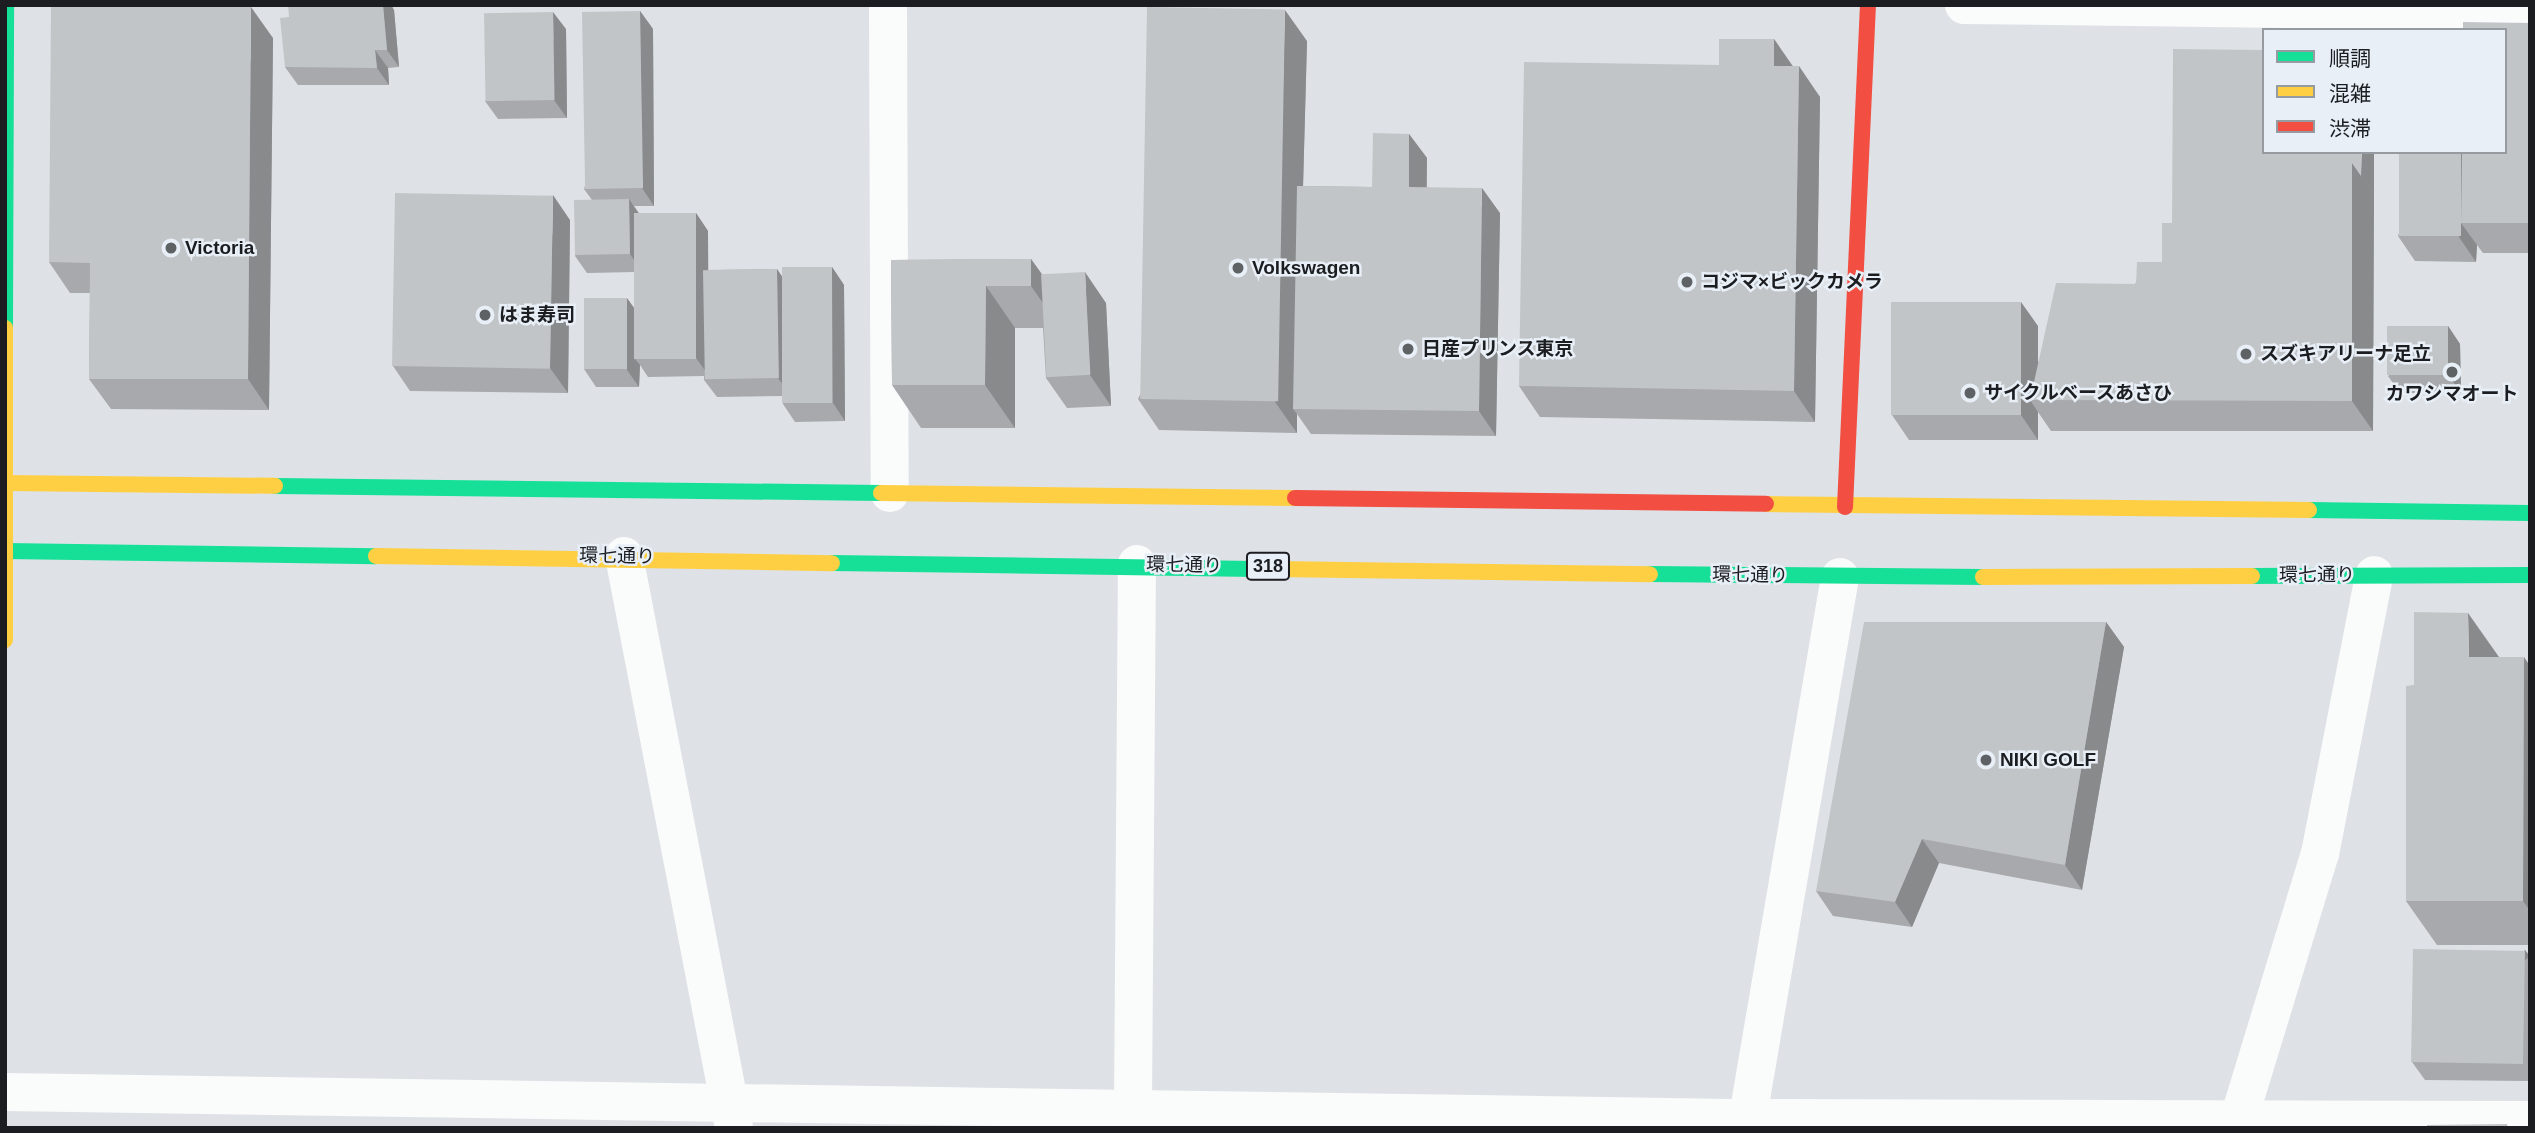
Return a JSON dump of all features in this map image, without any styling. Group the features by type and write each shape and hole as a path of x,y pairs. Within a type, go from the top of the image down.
{"main road":[{"path":"5,640 6,5"},
{"path":"1845,507 1868,5"},
{"path":"6,483 890,492 1845,507 2530,513"},
{"name":"環七通り","path":"6,551 624,556 1840,577 2530,575"}],"street":[{"path":"888,5 890,492"},
{"path":"1964,5 2530,12"},
{"path":"624,556 730,1113"},
{"path":"1133,1105 1137,564"},
{"path":"2237,1124 2320,854 2374,575"},
{"path":"1746,1123 1840,577"},
{"path":"5,1092 730,1113 1133,1105 1746,1123 2237,1124 2530,1120"}],"building":[{"path":"288,5 383,5 387,50 375,50 377,68 285,67 280,18 289,17"},
{"path":"51,6 251,7 248,379 89,379 90,263 49,262"},
{"path":"1147,7 1285,9 1278,401 1140,399"},
{"path":"640,11 643,188 585,189 582,12"},
{"path":"553,12 555,100 486,101 484,13"},
{"path":"2463,22 2530,23 2530,223 2461,223 2462,154 2507,154 2507,28 2463,28"},
{"path":"1719,39 1774,39 1774,66 1799,66 1794,391 1519,386 1524,62 1719,65"},
{"path":"2173,49 2262,50 2262,154 2362,154 2361,176 2352,163 2208,163 2208,223 2172,223"},
{"path":"1373,133 1409,134 1409,187 1482,188 1479,411 1293,409 1297,186 1372,187"},
{"path":"2399,154 2461,154 2461,236 2399,236"},
{"path":"2208,163 2352,163 2352,401 2030,400 2056,283 2136,284 2137,262 2162,262 2162,223 2208,223"},
{"path":"395,193 553,196 550,369 392,366"},
{"path":"629,199 630,254 575,255 574,200"},
{"path":"634,213 696,213 696,359 634,359"},
{"path":"1031,259 1031,286 986,286 985,385 892,385 891,260"},
{"path":"782,267 832,267 832,403 782,403"},
{"path":"777,269 779,378 705,379 703,270"},
{"path":"1085,272 1090,375 1046,377 1041,274"},
{"path":"584,298 627,298 627,369 584,369"},
{"path":"1891,302 2021,302 2021,415 1891,415"},
{"path":"2387,326 2448,326 2448,375 2387,375"},
{"path":"2414,612 2468,613 2469,657 2524,657 2523,901 2406,901 2406,686 2414,685"},
{"path":"1864,622 2106,622 2065,865 1922,839 1895,902 1816,891"},
{"path":"2413,949 2525,951 2523,1064 2411,1062"},
{"path":"2507,1124 2508,1128 2427,1128 2427,1125"}],"traffic: fast":[{"path":"5,328 6,5"},
{"path":"275,486 881,493"},
{"path":"2309,510 2530,513"},
{"path":"5,551 376,556"},
{"path":"832,563 1276,569"},
{"path":"1650,574 1983,577"},
{"path":"2252,576 2530,575"}],"traffic: slow":[{"path":"5,328 5,640"},
{"path":"5,483 275,486"},
{"path":"881,493 1295,498"},
{"path":"1766,504 2309,510"},
{"path":"376,556 832,563"},
{"path":"1276,569 1650,574"},
{"path":"1983,577 2252,576"}],"traffic: jam":[{"path":"1845,507 1868,5"},
{"path":"1295,498 1766,504"}],"place":[{"name":"Victoria","path":"171,248"},
{"name":"Volkswagen","path":"1238,268"},
{"name":"コジマ×ビックカメラ","path":"1687,282"},
{"name":"はま寿司","path":"485,315"},
{"name":"日産プリンス東京","path":"1408,349"},
{"name":"スズキアリーナ足立","path":"2246,354"},
{"name":"カワシマオート","path":"2452,372"},
{"name":"サイクルベースあさひ","path":"1970,393"},
{"name":"NIKI GOLF","path":"1986,760"}]}
